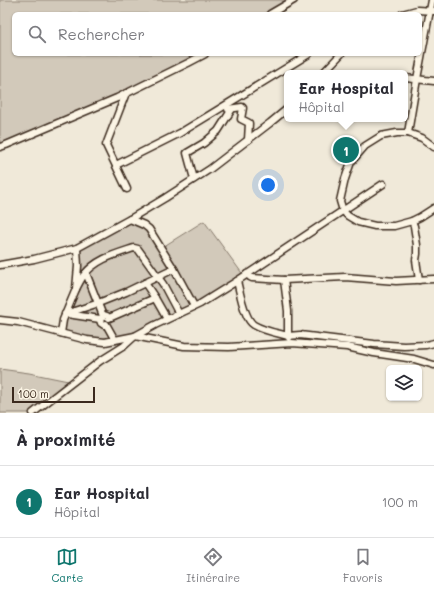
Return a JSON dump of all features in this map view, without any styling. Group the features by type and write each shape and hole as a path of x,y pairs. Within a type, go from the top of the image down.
{"street":[{"path":"273,12 294,0"},
{"path":"408,133 417,79 432,11 432,0"},
{"path":"410,12 418,10 432,11"},
{"path":"0,147 126,93 188,64 202,56"},
{"path":"116,165 180,132 306,56"},
{"path":"326,70 339,56"},
{"path":"408,78 434,81"},
{"path":"126,93 106,145 127,188"},
{"path":"218,110 244,108 241,119 249,123 248,140"},
{"path":"194,179 187,152 204,143 218,131 232,109"},
{"path":"0,265 34,259 77,248 130,219 210,169 284,112"},
{"path":"434,147 422,138 408,133 397,133 381,136 365,146 351,162 340,201 343,211 348,216 358,222 375,226 394,226 412,221 434,208"},
{"path":"33,413 100,361 124,346 135,336 194,306 237,281 383,184"},
{"path":"130,219 144,225 149,229 174,269 194,306"},
{"path":"412,221 417,245 416,260 419,280"},
{"path":"76,289 78,266 77,248"},
{"path":"61,333 63,320 76,289 86,273 97,262 112,255 134,248 138,248 158,276 179,314"},
{"path":"66,314 98,303 174,269"},
{"path":"86,273 98,303 102,318 101,323 104,325 106,324 115,340"},
{"path":"247,274 252,278 284,280 345,277 396,281 434,279"},
{"path":"284,280 288,311 288,336 292,343"},
{"path":"237,281 244,308 250,321 262,328 288,336 300,335 404,346 434,344"},
{"path":"145,283 167,319"},
{"path":"66,314 102,318 107,316 109,318 155,298"},
{"path":"0,320 18,322 87,340 104,342 135,336 184,346 229,347 292,343 347,347 414,359 434,365"}],"shaded area":[{"path":"0,0 294,0 273,12 12,12 12,56 201,56 0,147"},
{"path":"130,219 144,225 161,248 204,221 244,276 135,336 104,343 62,335 63,320 73,298 77,248"},
{"path":"0,369 73,382 33,413 0,413"}],"place":[{"name":"Ear Hospital","path":"346,150"}]}
